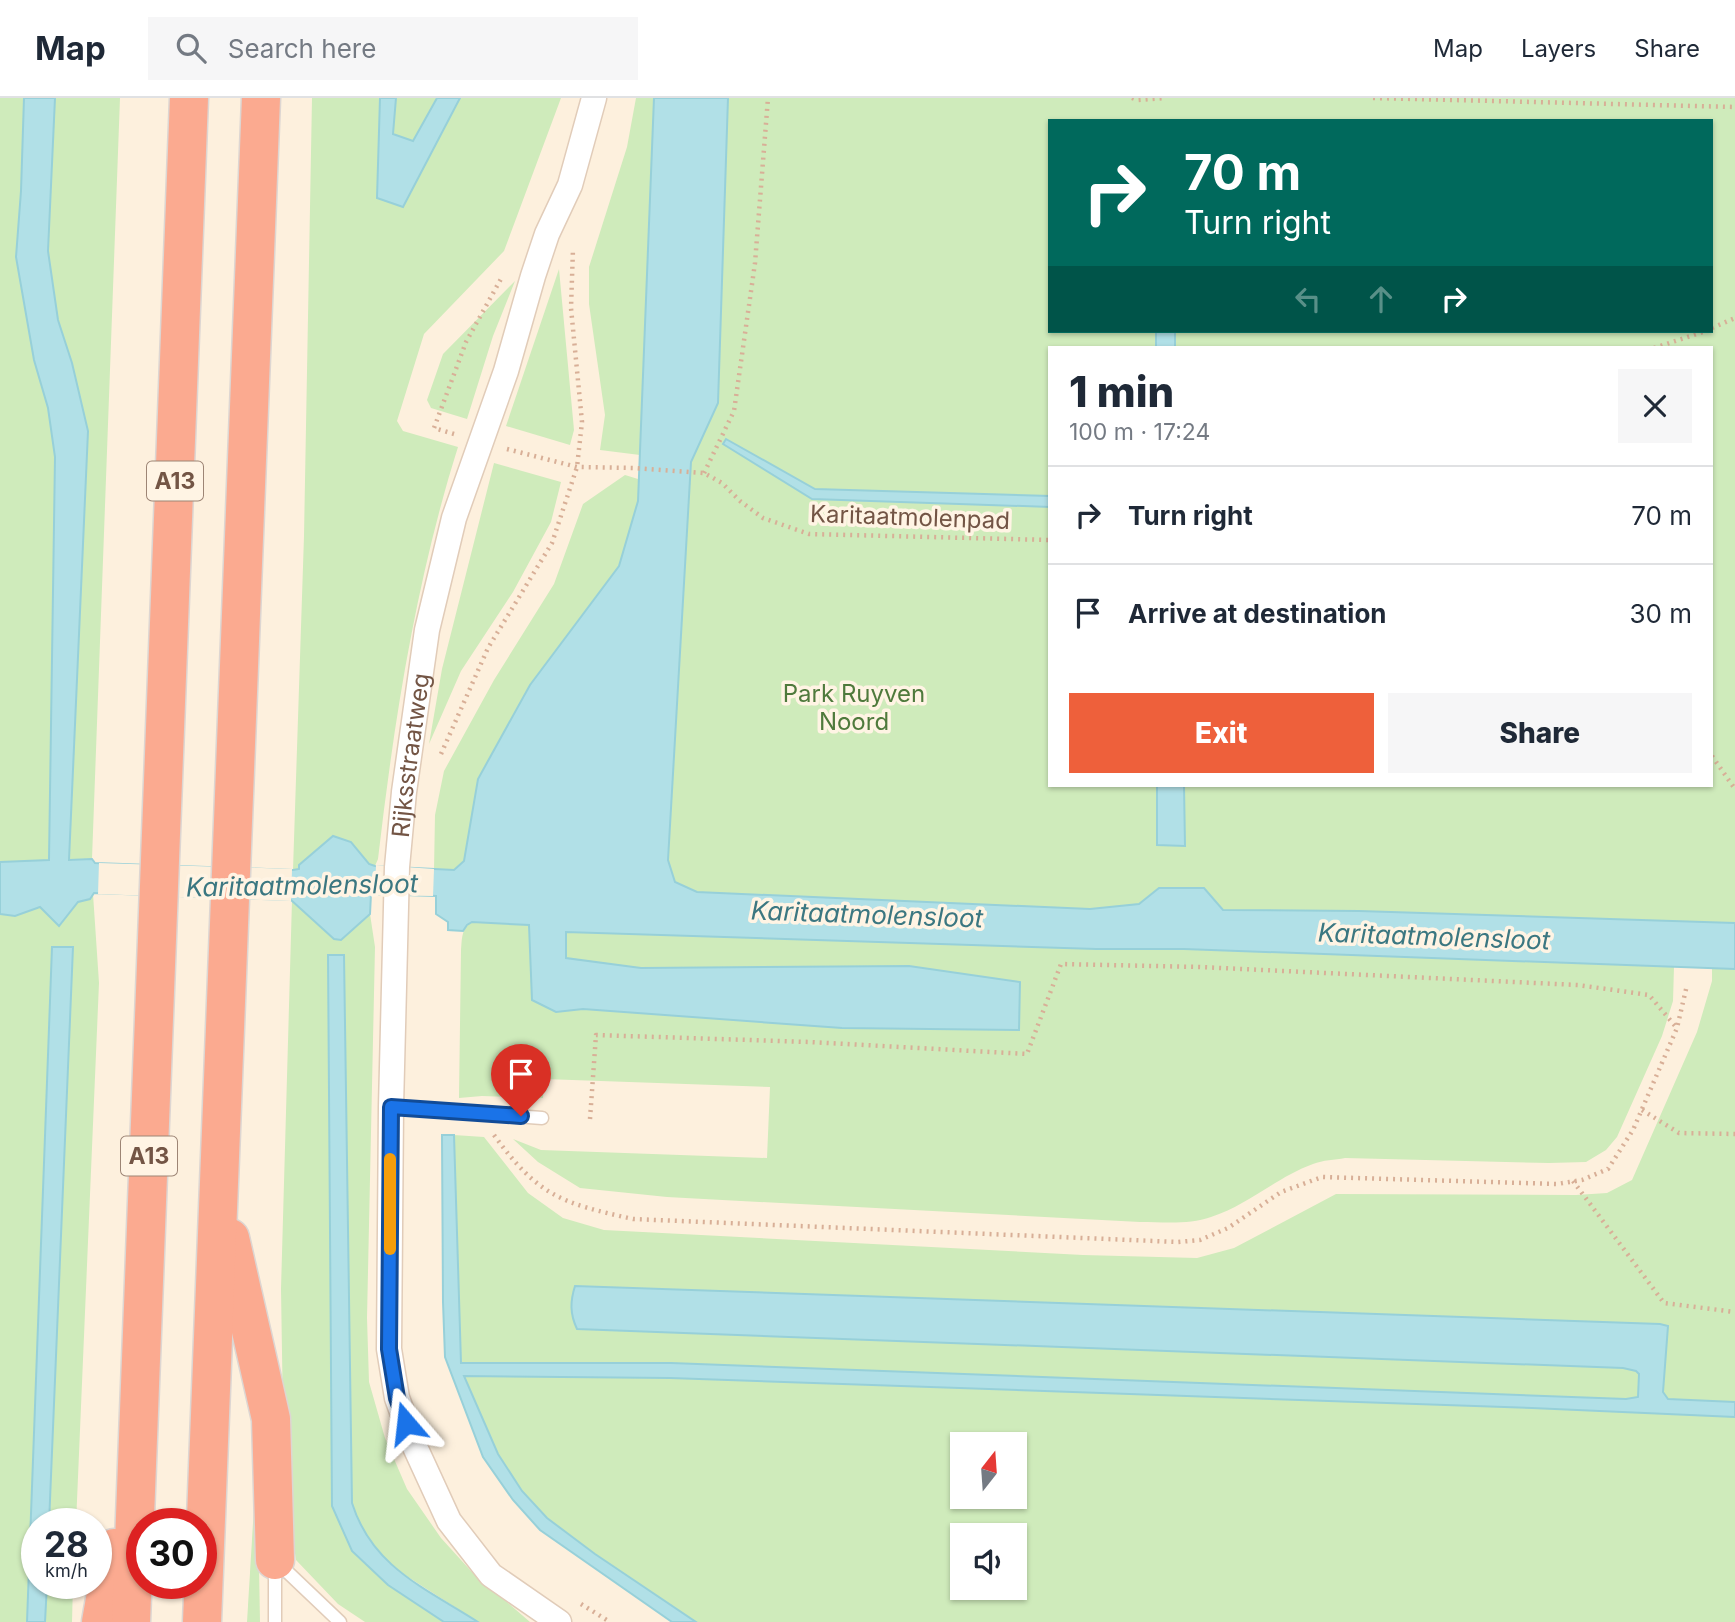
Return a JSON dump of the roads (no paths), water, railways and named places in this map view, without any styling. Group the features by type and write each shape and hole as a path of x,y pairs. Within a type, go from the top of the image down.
{"highway":[{"name":"A13","path":"131,1622 189,98"},
{"path":"202,1622 261,98"},
{"path":"219,1191 271,1419 275,1560"},
{"name":"A13","path":"100,1622 139,1415"}],"street":[{"name":"Rijksstraatweg","path":"559,1622 491,1575 449,1521 415,1447 397,1398 389,1349 391,1107 397,867 404,792 427,629 439,574 468,477 506,372 547,234 570,185 594,98"}],"lane":[{"path":"391,1107 542,1118"},
{"path":"275,1560 275,1622"},
{"path":"275,1560 340,1622"}],"water":[{"name":"Karitaatmolensloot","path":"24,98 55,98 48,251 58,320 72,363 88,431 69,860 293,870 299,869 299,865 333,836 351,842 369,864 375,866 454,870 464,861 478,779 530,685 619,566 638,501 654,98 728,98 718,403 691,462 668,860 675,882 697,892 1090,909 1139,904 1159,888 1204,888 1223,910 1359,911 1735,923 1735,969 1184,949 1096,949 566,932 566,958 641,968 909,966 1020,982 1019,1030 842,1028 583,1009 556,1012 532,1000 529,925 472,922 463,931 448,930 448,922 436,914 436,896 371,894 370,914 341,940 334,939 291,900 94,893 90,899 78,902 59,926 40,907 15,916 0,914 0,862 49,860 55,457 48,408 34,360 16,257"},
{"path":"380,98 396,98 393,134 413,141 437,98 460,98 403,207 377,198"},
{"path":"1156,333 1175,333 1175,346 1156,346"},
{"path":"726,439 815,489 1048,496 1048,507 812,499 723,444"},
{"path":"1157,787 1184,787 1185,846 1157,845"},
{"path":"52,947 73,947 50,1508 31,1508"},
{"path":"328,955 344,955 352,1503 361,1525 387,1560 420,1586 478,1622 444,1622 388,1585 352,1551 332,1506"},
{"path":"442,1135 454,1135 461,1363 671,1363 1626,1399 1638,1397 1639,1374 1623,1368 577,1329 572,1303 575,1286 1660,1324 1668,1326 1663,1392 1668,1399 1735,1402 1735,1417 670,1378 464,1376 498,1454 522,1491 547,1518 696,1622 672,1622 540,1530 513,1500 483,1457 445,1357"},
{"path":"28,1599 46,1599 45,1622 27,1622"}],"park label":[{"name":"Park Ruyven Noord","path":"854,707"}]}
